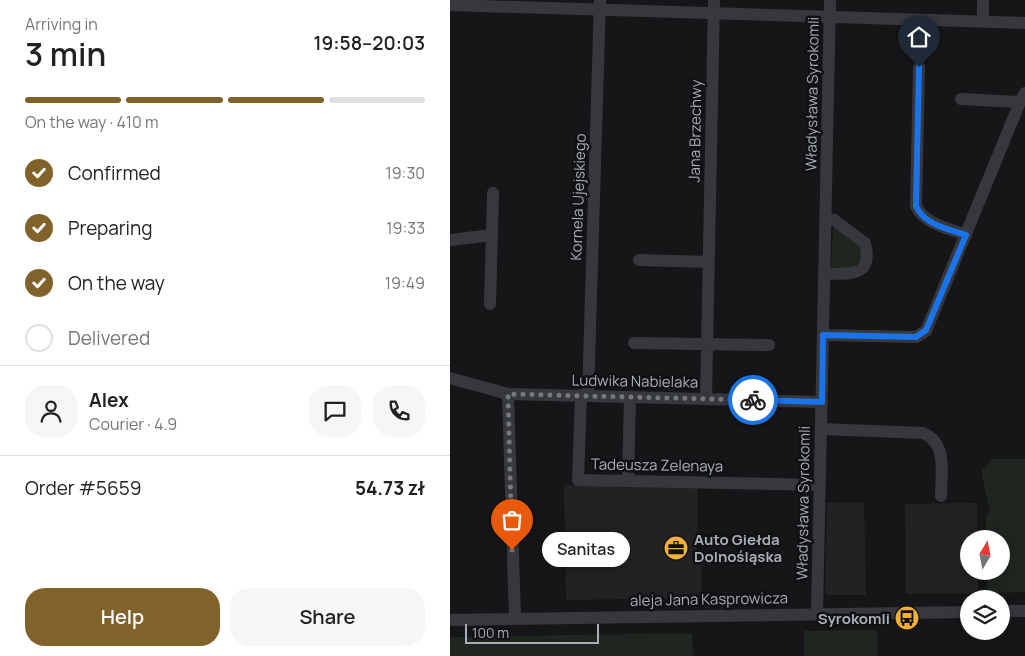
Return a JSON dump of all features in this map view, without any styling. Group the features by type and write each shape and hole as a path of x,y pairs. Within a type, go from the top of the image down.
{"street":[{"name":"Jana Brzechwy","path":"706,398 714,0"},
{"name":"Władysława Syrokomli","path":"817,614 830,0"},
{"path":"983,0 983,22"},
{"path":"450,5 473,3 600,5 714,14 1025,23"},
{"name":"Kornela Ujejskiego","path":"585,395 600,5"},
{"path":"919,67 916,206 919,214 925,219 966,235"},
{"path":"823,335 916,337 926,330 1022,98 962,99"},
{"path":"490,304 493,193"},
{"path":"824,274 858,273 865,265 867,251 865,243 834,220 826,219"},
{"path":"450,240 492,235"},
{"path":"639,260 709,262"},
{"path":"634,343 769,345"},
{"name":"Ludwika Nabielaka","path":"450,378 508,394 822,402"},
{"path":"508,394 515,618"},
{"name":"Tadeusza Zelenaya","path":"585,395 578,480 820,484"},
{"path":"628,481 630,396"},
{"path":"822,429 923,432 929,435 938,444 941,452 941,496"},
{"path":"1010,611 1025,611"},
{"name":"aleja Jana Kasprowicza","path":"450,620 960,612"}],"shaded area":[{"path":"833,227 861,245 860,262 851,267 831,267"},
{"path":"992,459 1025,459 1025,592 988,590 987,580 1010,580 1010,530 986,530 986,516 990,512 981,471"},
{"path":"564,485 698,488 697,552 701,552 702,598 566,600"},
{"path":"864,502 866,595 825,595 827,503"},
{"path":"977,503 977,530 960,530 960,580 978,580 979,590 960,590 960,593 906,594 905,504"},
{"path":"877,630 878,656 804,656 804,631"},
{"path":"692,633 693,656 450,656 450,637"}],"way so far":[{"path":"512,550 508,394 753,400"}],"place":[{"name":"Auto Giełda Dolnośląska","path":"676,548"},
{"name":"Sanitas","path":"512,550"},
{"name":"Syrokomli","path":"907,618"}],"route":[{"path":"753,400 822,402 823,335 916,337 926,330 966,235 925,219 919,214 916,206 919,67"}]}
